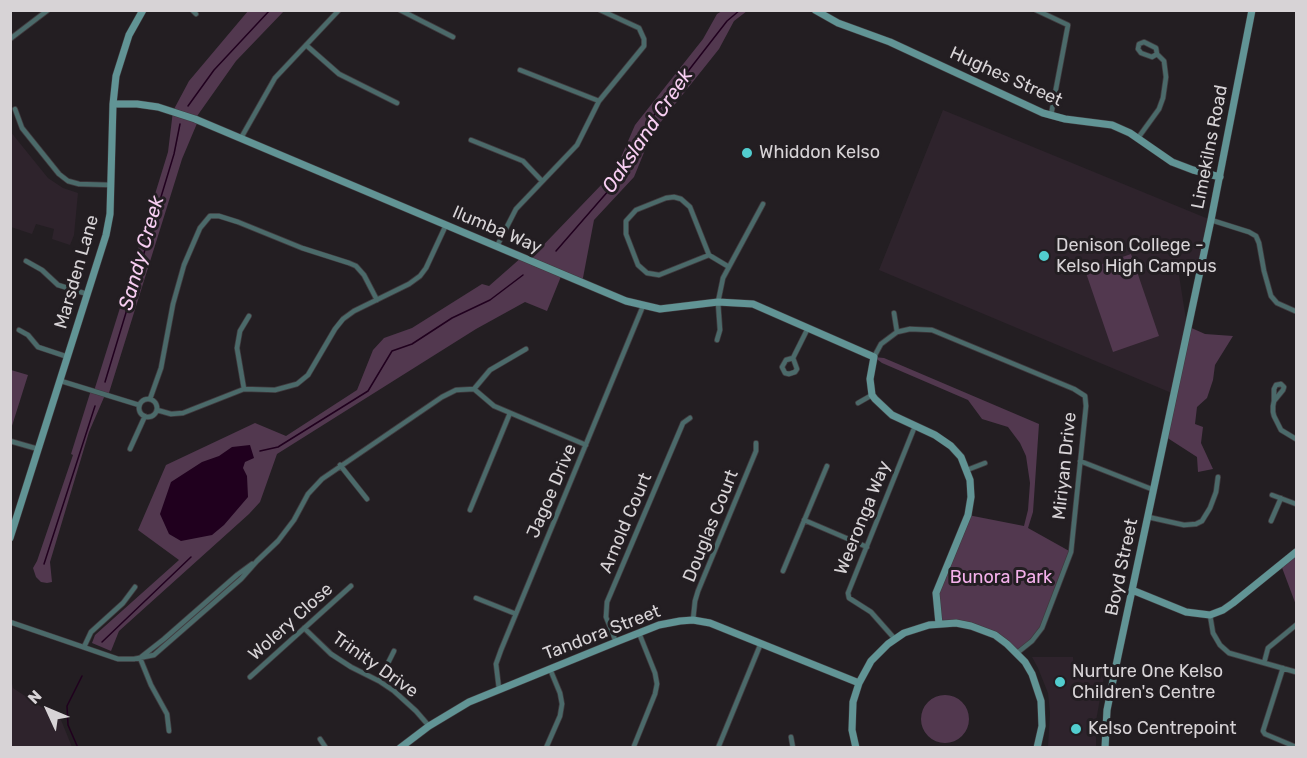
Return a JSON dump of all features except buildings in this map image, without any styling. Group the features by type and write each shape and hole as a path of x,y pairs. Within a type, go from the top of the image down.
{"street":[{"name":"Marsden Lane","path":"10,538 106,236 110,214 113,104 121,58 129,35 143,10"},
{"path":"241,138 275,78 339,10"},
{"path":"400,10 453,37"},
{"path":"497,246 516,209 577,145 599,101 644,46 644,39 639,28 600,10"},
{"name":"Hughes Street","path":"815,10 838,24 890,42 1051,115 1112,125 1138,138 1172,162 1220,177"},
{"path":"1036,10 1068,25 1051,115"},
{"name":"Limekilns Road","path":"1174,394 1220,177 1252,10"},
{"path":"10,39 48,11"},
{"path":"306,45 339,74 397,103"},
{"path":"1138,138 1153,118 1163,98 1166,66 1162,57 1157,54"},
{"path":"520,70 599,101"},
{"name":"Ilumba Way","path":"113,104 137,104 165,109 241,138 626,301 643,306 671,309 718,302 753,304 873,357"},
{"path":"15,109 21,128 59,174 68,181 79,184 111,185"},
{"path":"471,141 523,161 542,181"},
{"path":"709,255 659,275 647,273 638,265 626,234 626,221 636,210 666,198 681,199 690,207 709,255 729,267"},
{"path":"717,340 720,330 718,302 723,278 763,204"},
{"path":"207,210 210,216"},
{"path":"150,399 161,368 173,304 184,265 200,228 210,216 215,215 230,220 356,266 364,275 376,300"},
{"path":"1211,220 1249,232 1256,237 1271,296 1277,303 1295,311"},
{"path":"157,410 171,414 183,413 244,389 275,390 297,384 308,375 343,319 420,276 446,225"},
{"path":"26,261 42,270 58,285 87,294"},
{"name":"Jagoe Drive","path":"499,689 496,675 497,660 643,306"},
{"path":"894,314 897,332 881,344 873,357 870,372 872,395 888,412 935,435 951,446 961,457 971,487 970,507 937,588 939,624"},
{"path":"244,389 237,348 240,331 249,316"},
{"path":"793,358 808,328"},
{"name":"Miriyan Drive","path":"897,332 914,329 932,330 1084,394 1086,406 1071,552 1040,632 1017,653"},
{"path":"19,330 28,335 40,349 68,357"},
{"path":"474,389 490,370 526,349"},
{"path":"61,381 140,405"},
{"path":"10,622 118,659 140,658 237,575 257,561 287,531 314,486 340,465 456,390 474,389 494,406 586,445"},
{"name":"Boyd Street","path":"1105,747 1107,710 1174,394"},
{"path":"858,403 872,395"},
{"path":"150,399 156,403 157,410 152,416 145,416 140,412 140,405 144,400 150,399"},
{"path":"1274,401 1274,416 1278,425 1285,433 1296,439"},
{"path":"470,510 510,413"},
{"path":"130,449 145,416"},
{"name":"Arnold Court","path":"616,642 606,617 607,602 683,423 690,418"},
{"name":"Weeronga Way","path":"894,638 871,612 848,596 848,590 915,426"},
{"path":"10,441 38,449"},
{"name":"Douglas Court","path":"693,620 698,591 756,451 756,443"},
{"path":"1080,461 1154,490"},
{"path":"967,470 985,463"},
{"path":"340,465 368,499"},
{"path":"783,571 826,466"},
{"path":"1148,517 1184,525 1202,521 1216,492 1218,477"},
{"path":"1272,495 1296,504"},
{"path":"1271,521 1281,498"},
{"path":"804,520 867,546"},
{"path":"1132,590 1186,612 1210,615 1233,603 1296,552"},
{"name":"Wolery Close","path":"250,677 351,586"},
{"path":"84,647 92,632 123,603 135,587"},
{"path":"476,598 516,614"},
{"path":"1210,615 1213,633 1220,645 1235,656 1296,672"},
{"name":"Tandora Street","path":"400,747 469,702 668,623 693,620 710,623 859,682"},
{"path":"856,747 852,718 853,702 859,682 871,662 894,638 914,628 956,623 995,635 1017,653 1032,674 1041,701 1042,726 1037,747"},
{"path":"1264,663 1268,648 1296,626"},
{"name":"Trinity Drive","path":"304,628 341,660 379,681 409,704 429,726"},
{"path":"634,746 657,684 639,633"},
{"path":"718,747 761,643"},
{"path":"379,681 394,651"},
{"path":"140,658 151,686 167,714 169,730"},
{"path":"546,747 560,716 562,704 550,668"},
{"path":"1283,668 1263,731 1265,734 1296,747"},
{"path":"791,737 793,747"},
{"path":"320,739 326,747"}],"shaded area":[{"name":"Denison College - Kelso High Campus","path":"943,110 1211,220 1201,267 1187,267 1179,275 1187,326 1174,394 879,270"},
{"path":"10,131 48,178 63,188 78,193 74,235 70,245 52,239 54,229 36,224 32,234 11,227"},
{"path":"250,445 254,458 245,462 243,468 247,476 248,497 224,525 212,535 181,541 169,534 160,514 171,482 202,462 219,456 232,447"},
{"path":"1032,657 1073,657 1074,671 1105,671 1096,721 1096,747 1048,747 1050,713 1048,693"},
{"path":"11,678 13,688 61,720 72,747 11,747"}],"green space":[{"path":"248,11 284,11 236,61 195,119 198,121 182,159 108,396 105,395 89,432 50,562 52,582 41,582 36,577 33,568 73,455 71,454 91,390 94,391 168,152 173,111 189,81"},
{"path":"722,11 747,11 734,21 719,49 652,133 634,177 594,220 582,283 562,274 547,311 525,302 476,329 277,454 260,502 249,514 119,631 111,651 92,643 95,635 179,560 138,530 166,465 255,423 286,436 357,390 373,350 384,338 412,328 482,284 489,286 522,257 529,260 604,182 619,162 635,125 703,39 717,14"},
{"path":"1131,254 1159,336 1113,352 1085,270"},
{"path":"1187,326 1205,334 1233,336 1215,365 1207,398 1197,407 1195,424 1203,427 1201,443 1213,469 1198,472 1197,457 1166,437"},
{"name":"Bunora Park","path":"874,357 884,358 1039,424 1033,512 1028,528 1071,552 1042,628 1017,653 983,630 939,624 936,593 968,515 1024,526 1030,483 1026,456 1020,443 1008,427 982,419 968,400 882,363"},
{"path":"10,370 28,375 11,429"},
{"path":"1296,552 1296,605 1281,565"},
{"path":"940,695 950,695 962,702 969,714 969,724 962,736 950,743 940,743 925,732 921,724 921,714 932,699"}],"waterway":[{"name":"Sandy Creek","path":"188,106 214,70 270,10"},
{"name":"Oaksland Creek","path":"556,251 623,174 654,115 727,21 740,10"},
{"name":"Sandy Creek","path":"105,382 174,154 180,124"},
{"name":"Oaksland Creek","path":"260,451 278,447 368,391 392,351 412,344 452,318 490,300 523,275"},
{"name":"Sandy Creek","path":"44,564 95,406"},
{"name":"Oaksland Creek","path":"102,642 191,557"},
{"name":"Oaksland Creek","path":"78,748 68,725 67,706 82,676"}],"place":[{"name":"Whiddon Kelso","path":"747,153"},
{"name":"Denison College - Kelso High Campus","path":"1044,256"},
{"name":"Nurture One Kelso Children's Centre","path":"1060,682"},
{"name":"Kelso Centrepoint","path":"1076,729"}]}
